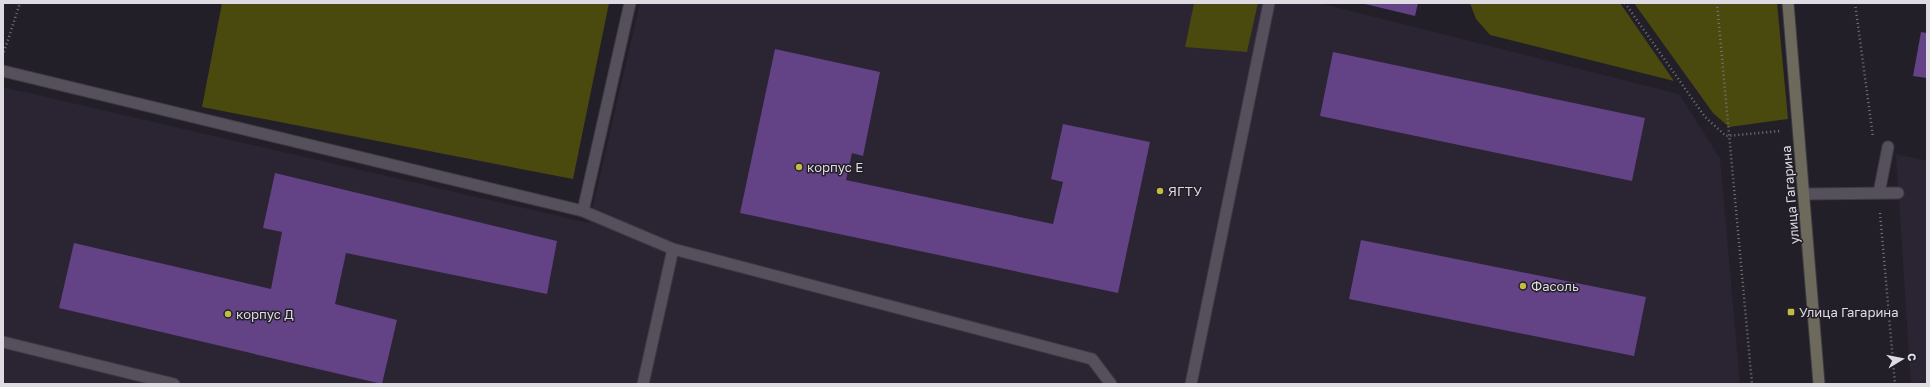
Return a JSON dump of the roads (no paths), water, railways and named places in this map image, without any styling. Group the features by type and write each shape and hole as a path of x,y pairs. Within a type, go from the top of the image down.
{"main road":[{"name":"улица Гагарина","path":"1788,3 1820,384"}],"lane":[{"path":"583,211 630,3"},
{"path":"1191,384 1269,3"},
{"path":"3,71 583,211 673,249 1092,359 1111,384"},
{"path":"1879,193 1888,147"},
{"path":"1804,194 1898,193"},
{"path":"643,384 673,249"},
{"path":"3,342 174,384"}],"place":[{"name":"корпус Е","path":"799,167"},
{"name":"ЯГТУ","path":"1160,191"},
{"name":"Фасоль","path":"1523,286"},
{"name":"Улица Гагарина","path":"1791,312"},
{"name":"корпус Д","path":"228,314"}]}
